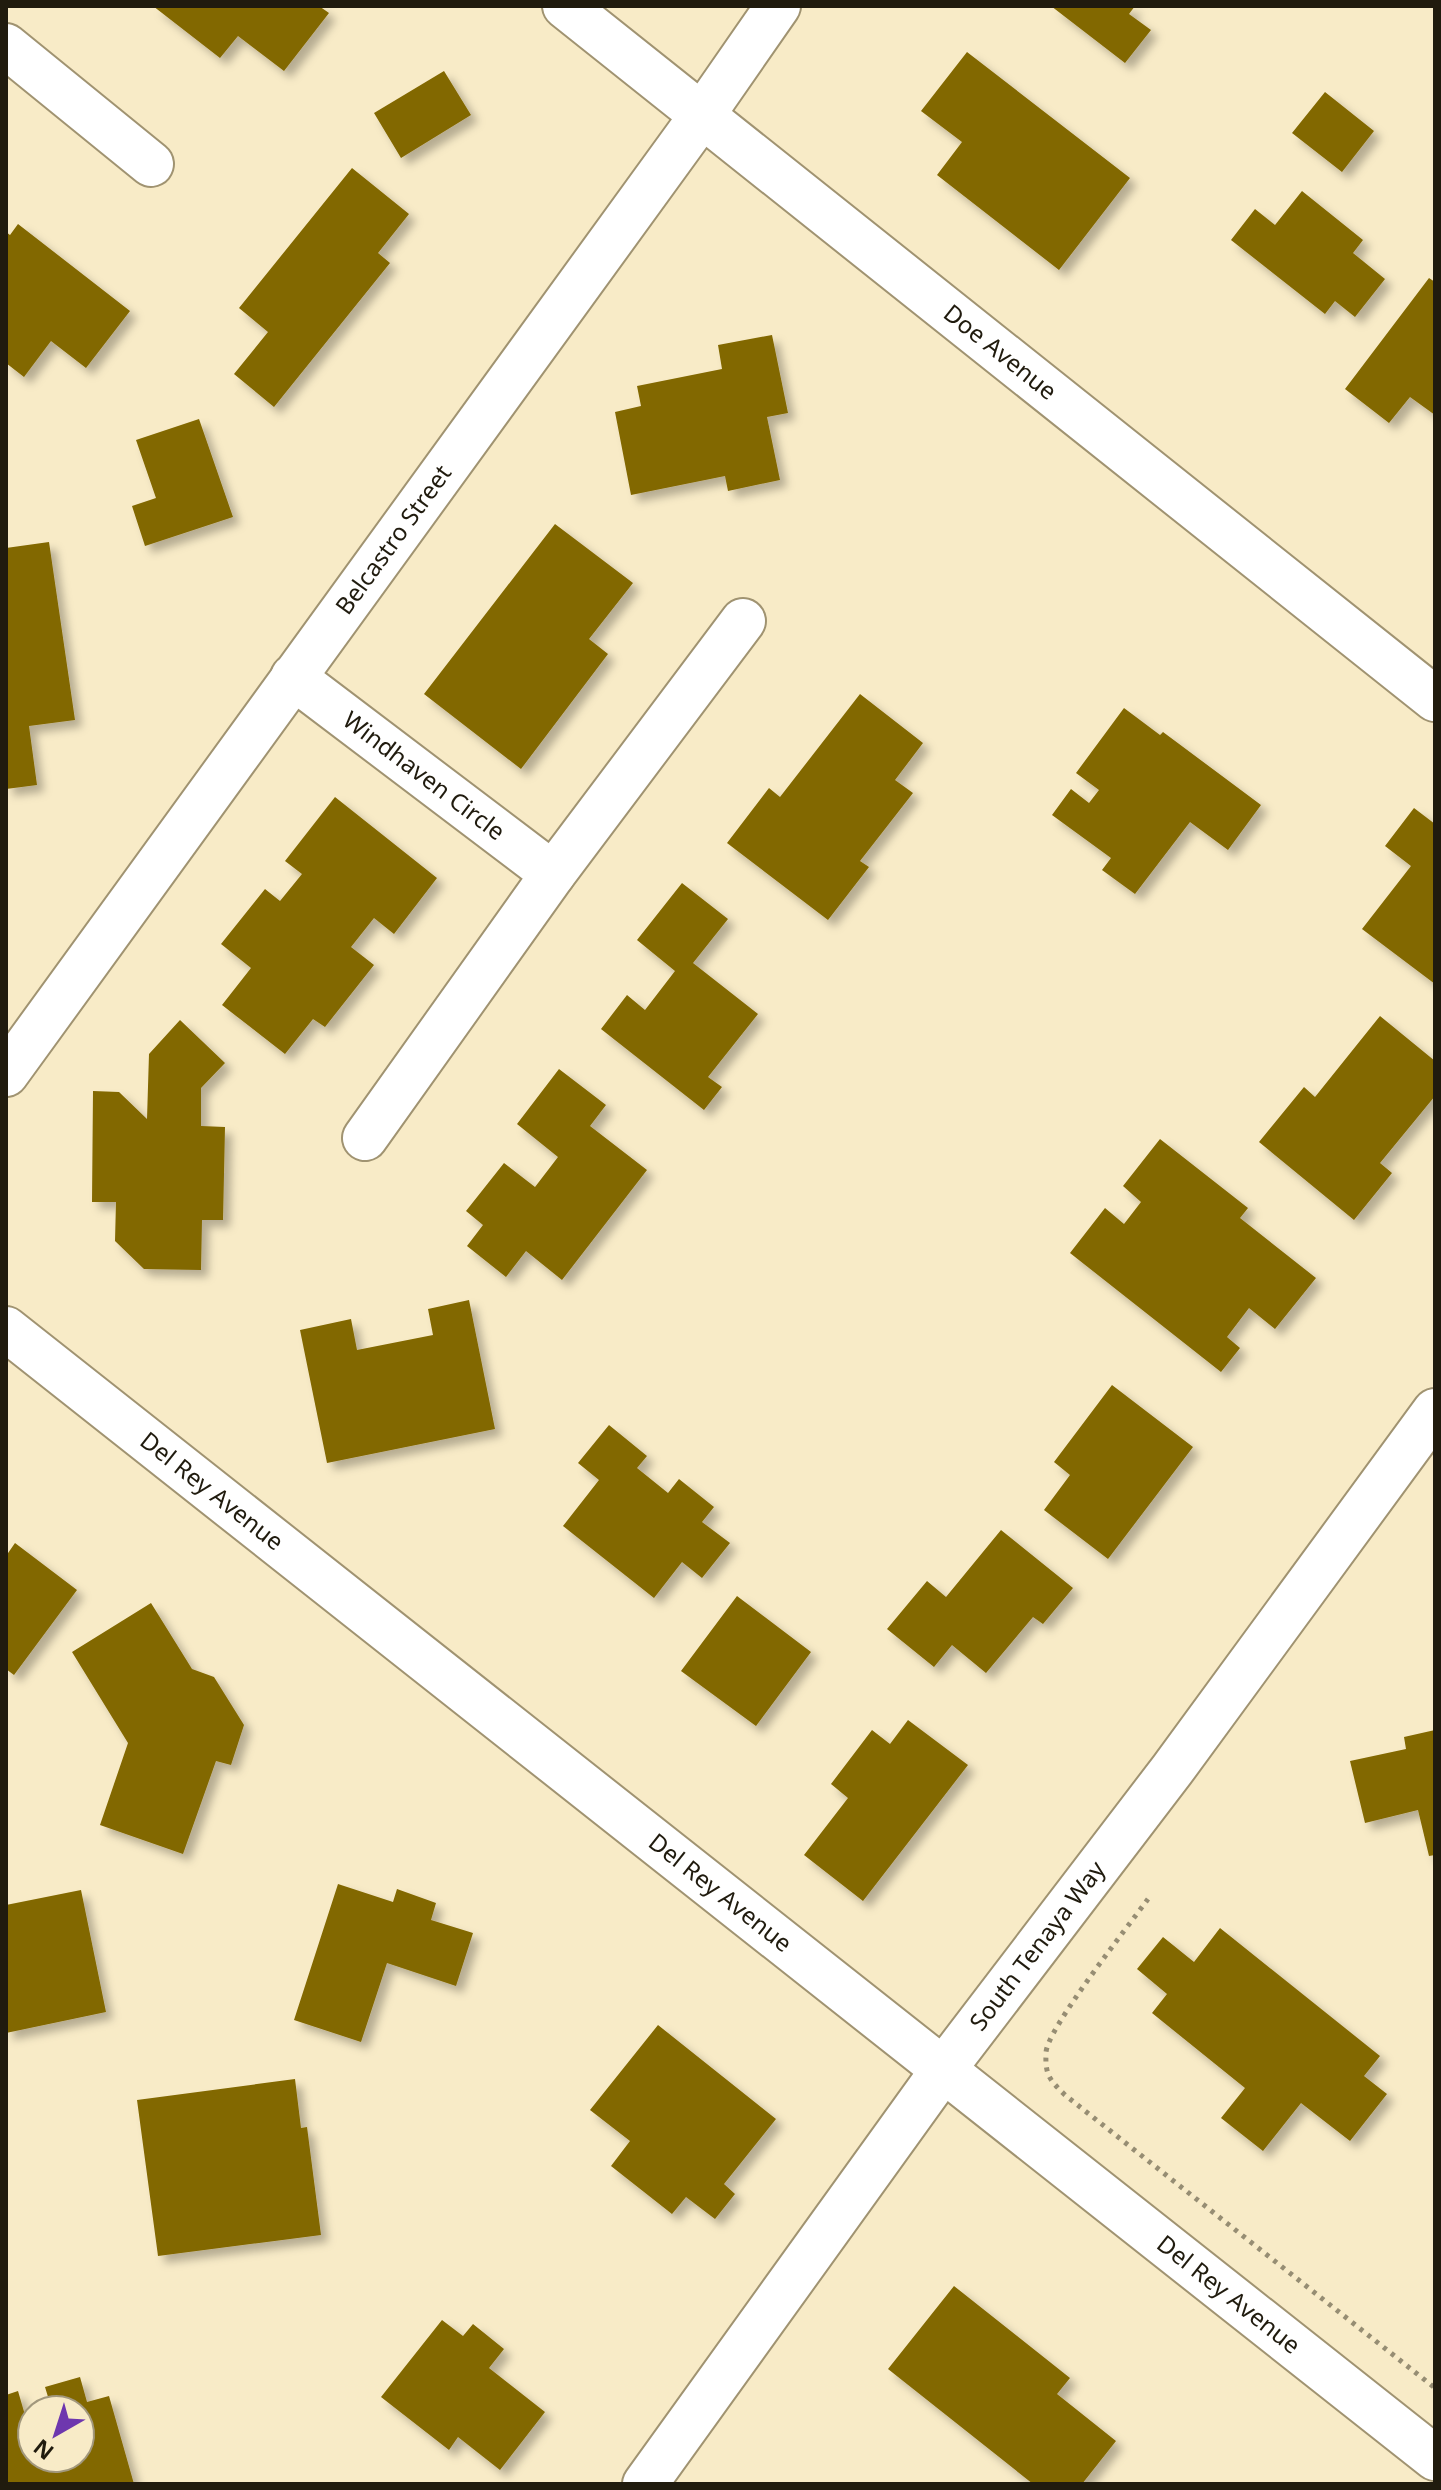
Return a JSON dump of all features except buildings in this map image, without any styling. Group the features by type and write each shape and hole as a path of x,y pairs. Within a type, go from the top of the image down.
{"street":[{"name":"Doe Avenue","path":"565,6 1435,699"},
{"name":"Belcastro Street","path":"6,1074 703,114 778,6"},
{"path":"6,46 151,164"},
{"path":"365,1138 553,874 743,621"},
{"name":"Windhaven Circle","path":"293,677 553,874"},
{"name":"Del Rey Avenue","path":"6,1329 1435,2458"},
{"name":"South Tenaya Way","path":"645,2484 943,2070 1172,1770 1435,1411"}],"path":[{"path":"1148,1899 1065,2014 1045,2049 1048,2078 1077,2105 1435,2388"}]}
